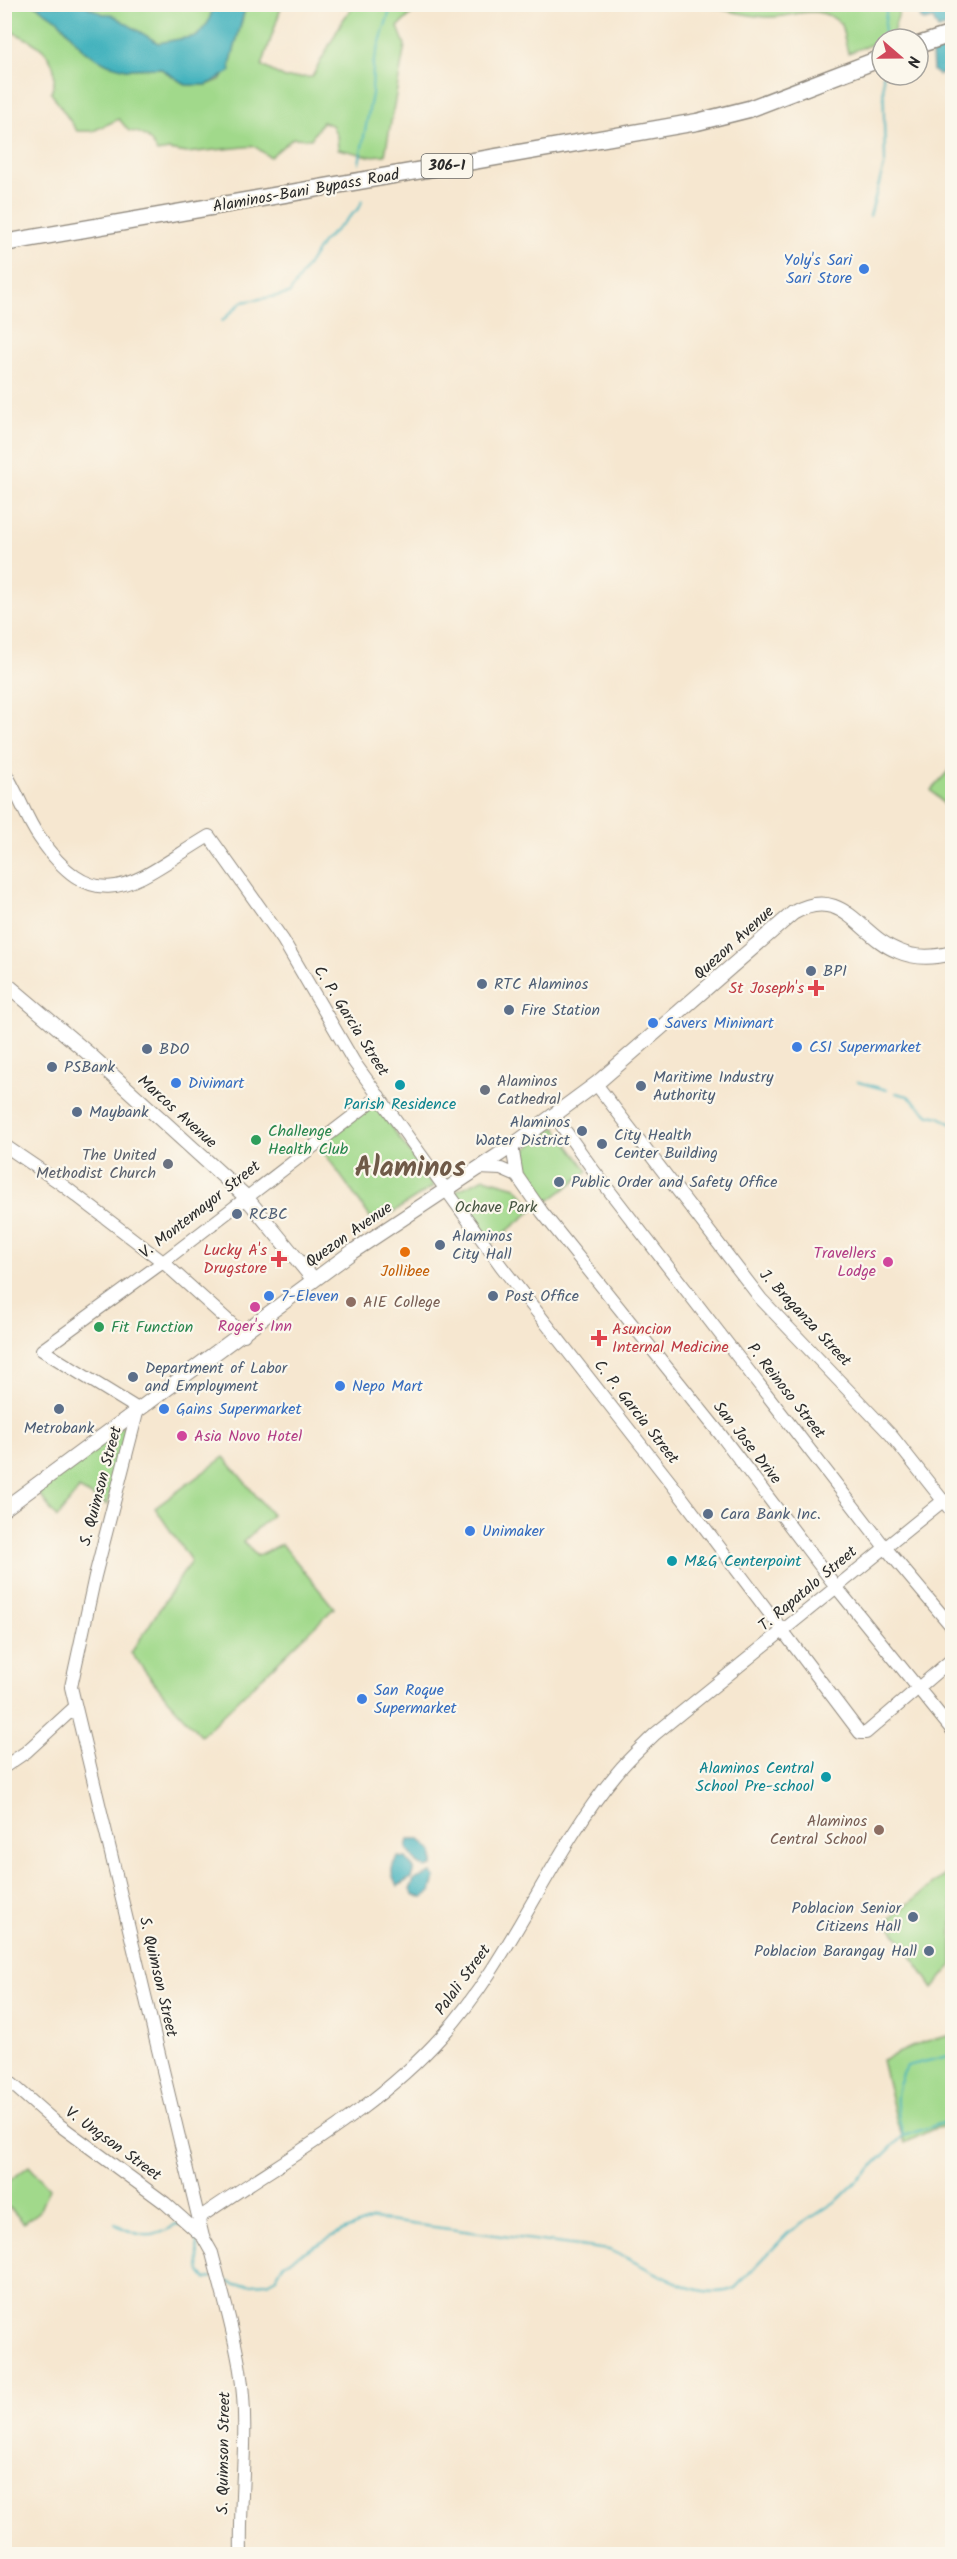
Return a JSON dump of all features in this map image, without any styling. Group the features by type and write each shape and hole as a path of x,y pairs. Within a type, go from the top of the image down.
{"main road":[{"path":"930,41 952,34"},
{"name":"Alaminos-Bani Bypass Road","path":"4,243 697,122 749,109 870,63"},
{"name":"Quezon Avenue","path":"4,1509 138,1409 244,1335 314,1280 512,1146 596,1084 684,1011 793,913 805,906 826,904 839,908 897,951 923,958 952,953"},
{"name":"Marcos Avenue","path":"4,982 89,1054 245,1196 314,1280"}],"street":[{"name":"C. P. Garcia Street","path":"4,771 38,836 59,863 88,885 110,889 126,884 209,836 283,940 354,1062 501,1266 674,1487 782,1633 860,1733 866,1733 919,1688"},
{"name":"J. Braganza Street","path":"596,1084 761,1299 891,1435 952,1512"},
{"name":"V. Montemayor Street","path":"138,1409 42,1350 163,1262 245,1196 379,1096"},
{"name":"P. Reinoso Street","path":"554,1115 594,1171 885,1546 952,1627"},
{"path":"4,1145 163,1262 244,1335"},
{"name":"San Jose Drive","path":"512,1146 517,1176 542,1212 952,1730"},
{"path":"478,1168 501,1169 517,1176"},
{"name":"S. Quimson Street","path":"138,1409 71,1687 112,1851 202,2237 212,2253 240,2369 244,2433 240,2508 241,2554"},
{"name":"T. Rapatalo Street","path":"695,1704 885,1546 944,1500"},
{"path":"919,1688 952,1659"},
{"name":"Palali Street","path":"199,2218 354,2116 403,2076 442,2037 495,1964 574,1834 617,1773 655,1734 695,1704"},
{"path":"4,1767 26,1752 75,1707"},
{"name":"V. Ungson Street","path":"4,2077 60,2126 165,2203 202,2237"}],"green space":[{"path":"901,4 895,27 870,27 870,45 848,53 841,24 824,14 807,12 762,17 705,5"},
{"path":"4,5 35,5 59,21 85,52 126,69 160,68 186,85 207,85 220,80 230,65 246,5 282,5 262,66 285,78 312,77 343,20 354,5 420,5 398,27 405,45 385,155 369,156 338,149 337,136 332,125 322,122 311,139 293,138 270,157 254,146 186,153 169,150 157,152 146,137 129,131 119,119 93,131 77,131 51,93 54,69 50,59 36,45 5,29"},
{"path":"84,5 214,5 208,23 197,36 158,43 111,15 103,14"},
{"path":"952,767 952,813 931,790"},
{"path":"375,1104 434,1186 375,1224 318,1144"},
{"path":"555,1127 588,1171 542,1206 515,1158"},
{"name":"Ochave Park","path":"484,1178 516,1187 534,1209 490,1245 454,1192"},
{"path":"129,1421 107,1505 79,1489 57,1518 36,1490"},
{"path":"224,1457 272,1515 243,1542 257,1556 282,1544 334,1608 201,1736 168,1700 131,1653 191,1561 155,1508"},
{"path":"952,1869 952,1966 933,1988 887,1921"},
{"path":"952,2035 952,2125 933,2129 905,2143 897,2123 882,2060 923,2042"},
{"path":"29,2166 49,2188 39,2212 24,2223 10,2208 5,2212 5,2184"}],"water":[{"path":"35,5 84,5 103,14 111,14 158,43 197,36 208,23 214,5 246,5 230,65 231,71 207,85 186,85 160,68 126,69 108,64 85,52 59,21"},
{"path":"924,5 945,6 947,12 952,15 952,25 938,29 933,19 924,21 920,17"},
{"path":"952,43 952,69 938,75 933,71 932,51"},
{"path":"409,1839 419,1839 433,1852 433,1866 425,1868 417,1863 407,1848"},
{"path":"398,1857 406,1858 414,1869 411,1878 398,1886 392,1871"},
{"path":"431,1873 435,1878 431,1892 423,1897 414,1896 410,1890 414,1880"}],"waterway":[{"path":"359,163 372,94 373,64 392,4"},
{"path":"884,27 887,4"},
{"path":"870,216 885,162 883,87"},
{"path":"222,321 242,302 289,294 322,243 360,207 362,200"},
{"path":"858,1082 887,1090"},
{"path":"896,1093 908,1096 929,1115 940,1117 952,1124"},
{"path":"225,2280 235,2285 267,2283 276,2278 284,2263 340,2232 373,2219 609,2250 688,2287 720,2292 735,2288 788,2233 838,2200 903,2136 897,2092 907,2066 952,2055"},
{"path":"903,2136 952,2120"},
{"path":"115,2224 131,2232 146,2235 160,2233 176,2224 181,2225"},
{"path":"196,2237 200,2272 206,2279 211,2278"}],"place":[{"name":"Yoly's Sari Sari Store","path":"864,269"},
{"name":"BPI","path":"811,971"},
{"name":"RTC Alaminos","path":"482,984"},
{"name":"St Joseph's","path":"816,988"},
{"name":"Fire Station","path":"509,1010"},
{"name":"Savers Minimart","path":"653,1023"},
{"name":"CSI Supermarket","path":"797,1047"},
{"name":"BDO","path":"147,1049"},
{"name":"PSBank","path":"52,1067"},
{"name":"Divimart","path":"176,1083"},
{"name":"Parish Residence","path":"400,1085"},
{"name":"Maritime Industry Authority","path":"641,1086"},
{"name":"Alaminos Cathedral","path":"485,1090"},
{"name":"Maybank","path":"77,1112"},
{"name":"Alaminos Water District","path":"582,1131"},
{"name":"Challenge Health Club","path":"256,1140"},
{"name":"City Health Center Building","path":"602,1144"},
{"name":"The United Methodist Church","path":"168,1164"},
{"name":"Public Order and Safety Office","path":"559,1182"},
{"name":"RCBC","path":"237,1214"},
{"name":"Alaminos City Hall","path":"440,1245"},
{"name":"Jollibee","path":"405,1252"},
{"name":"Lucky A's Drugstore","path":"279,1259"},
{"name":"Travellers Lodge","path":"888,1262"},
{"name":"7-Eleven","path":"269,1296"},
{"name":"Post Office","path":"493,1296"},
{"name":"AIE College","path":"351,1302"},
{"name":"Roger's Inn","path":"255,1307"},
{"name":"Fit Function","path":"99,1327"},
{"name":"Asuncion Internal Medicine","path":"599,1338"},
{"name":"Department of Labor and Employment","path":"133,1377"},
{"name":"Nepo Mart","path":"340,1386"},
{"name":"Metrobank","path":"59,1409"},
{"name":"Gains Supermarket","path":"164,1409"},
{"name":"Asia Novo Hotel","path":"182,1436"},
{"name":"Cara Bank Inc.","path":"708,1514"},
{"name":"Unimaker","path":"470,1531"},
{"name":"M&G Centerpoint","path":"672,1561"},
{"name":"San Roque Supermarket","path":"362,1699"},
{"name":"Alaminos Central School Pre-school","path":"826,1777"},
{"name":"Alaminos Central School","path":"879,1830"},
{"name":"Poblacion Senior Citizens Hall","path":"913,1917"},
{"name":"Poblacion Barangay Hall","path":"929,1951"}],"district":[{"name":"Alaminos","path":"410,1168"}]}
